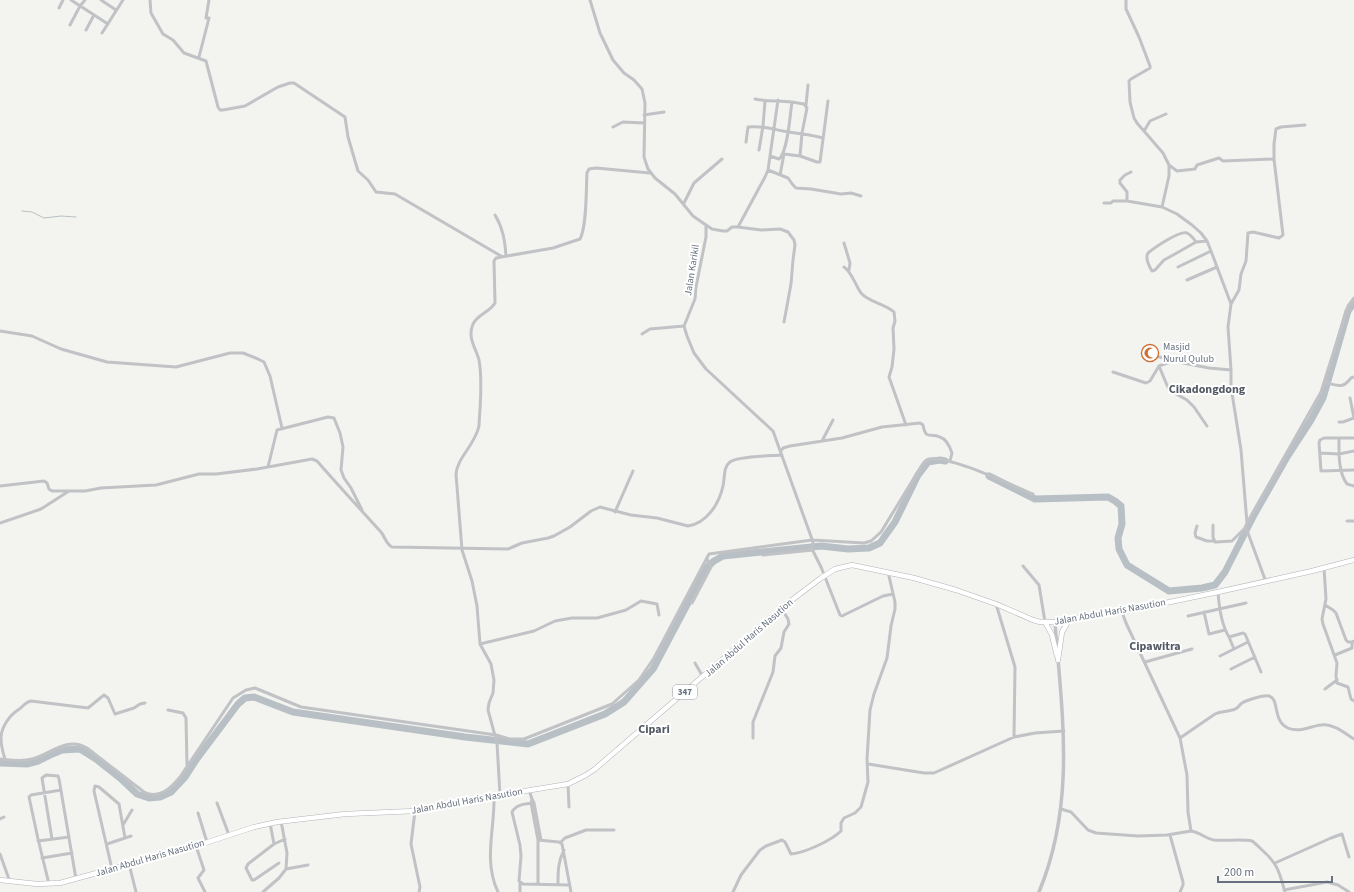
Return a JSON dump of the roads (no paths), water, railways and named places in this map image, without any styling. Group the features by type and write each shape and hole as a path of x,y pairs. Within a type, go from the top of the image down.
{"main road":[{"name":"Jalan Abdul Haris Nasution","path":"0,880 49,884 64,882 196,846 270,823 345,814 415,811 568,784 595,769 782,609 835,569 852,565 914,578 956,590 996,604 1032,620 1055,622 1087,616 1122,612 1266,582 1354,560"},
{"path":"1058,660 1062,632 1069,620"},
{"path":"1045,622 1052,635 1058,660"}],"street":[{"path":"59,8 63,0"},
{"path":"71,0 108,24"},
{"path":"70,25 80,6 85,0"},
{"path":"101,0 116,10"},
{"path":"102,33 123,0"},
{"path":"150,0 151,13 161,32 173,40 184,52 206,60 220,110 242,107 283,84 294,83 345,117 348,137 358,171 369,181 375,191 395,194 501,256"},
{"path":"199,57 209,18 206,18 209,0"},
{"path":"590,0 600,33 613,60 642,90 645,103 644,157 650,173 675,194 684,203 693,216 712,229 723,232 732,227 763,230 780,229 788,232 794,240 795,245 791,284 784,322"},
{"path":"1126,0 1126,9 1150,66 1150,68 1131,79 1129,84 1130,102 1134,118 1163,152 1169,166 1169,176 1162,207"},
{"path":"86,30 94,15"},
{"path":"800,156 802,133 807,108 808,85"},
{"path":"755,99 765,101 778,100 804,104 806,106"},
{"path":"738,227 768,170 778,100"},
{"path":"759,150 765,101"},
{"path":"770,156 779,158 784,154 800,156 819,162 828,101"},
{"path":"780,174 792,102"},
{"path":"645,115 664,112"},
{"path":"1144,131 1150,121 1166,114"},
{"path":"613,126 623,122 644,123"},
{"path":"1266,582 1246,530 1247,523 1241,450 1231,387 1228,327 1231,304 1239,290 1241,274 1246,261 1248,233 1261,233 1279,238 1283,235 1274,158 1276,129 1305,125"},
{"path":"746,142 748,127 763,126 823,138"},
{"path":"1169,166 1177,171 1196,169 1197,165 1220,158 1223,161 1274,158"},
{"path":"684,203 694,183 722,160"},
{"path":"500,795 497,766 497,743 488,710 488,703 493,693 494,680 491,664 480,644 478,606 462,548 456,469 471,446 478,432 479,426 480,371 478,359 472,343 471,333 473,325 477,319 493,307 495,303 494,260 496,258 552,248 580,239 584,220 587,173 590,169 650,173"},
{"path":"768,170 788,178 796,188 841,194 854,193 861,196"},
{"path":"1127,201 1127,192 1120,183 1120,180 1131,172"},
{"path":"1104,203 1111,203 1112,201 1127,201 1162,207 1177,214 1192,225 1207,241 1231,304"},
{"path":"495,215 504,235 506,256"},
{"name":"Jalan Karikil","path":"684,326 696,299 696,287 706,237 706,225"},
{"path":"1196,242 1187,233 1177,235 1148,253 1147,257 1150,268 1152,271 1155,270 1164,260 1196,242 1207,241"},
{"path":"844,243 850,263 849,270 860,291 868,299 886,306 894,312 894,349 892,367 889,376 906,425"},
{"path":"1178,267 1211,251"},
{"path":"844,267 849,270"},
{"path":"1187,280 1217,267"},
{"path":"1247,523 1321,392 1348,306 1354,298"},
{"path":"642,334 650,329 684,326 694,352 702,365 770,426 781,450 813,541 813,549 840,616 882,597 893,594"},
{"path":"0,331 32,336 61,350 107,362 176,367 230,353 254,357 264,362 270,376 282,428"},
{"path":"1156,356 1209,368 1231,370"},
{"path":"1113,372 1148,382 1159,366 1173,361"},
{"path":"1159,366 1169,390 1187,400 1194,407 1207,426"},
{"path":"1325,382 1344,385 1354,377"},
{"path":"1339,422 1354,419 1350,398"},
{"path":"268,467 277,430 328,417 334,418 340,433 343,447 341,470 365,516"},
{"path":"822,441 833,420"},
{"path":"781,450 790,446 842,438 882,427 921,423 924,432 943,438 952,453 950,461"},
{"path":"1354,438 1324,438 1320,440 1320,470 1354,470"},
{"path":"1339,438 1339,454 1344,480 1347,484 1354,486"},
{"path":"1320,453 1339,454 1354,451"},
{"path":"0,486 44,481 47,483 50,490 90,491 101,488 156,485 199,474 216,474 312,459 316,460 365,516 383,534 388,545 392,547 508,549 522,543 554,536 598,508 657,518 688,526 692,525 706,517 712,511 723,487 726,468 729,462 751,457 782,455"},
{"path":"0,759 32,759 62,745 72,743 81,744 144,792 150,795 159,794 166,791 175,782 233,698 246,690 253,688 301,707 496,737 524,739 615,702 639,680 646,670 709,554 813,541 864,543 872,541 881,532 924,462 931,459 950,461 968,467 1033,494"},
{"path":"615,512 633,471"},
{"path":"0,523 43,508 68,491"},
{"path":"1347,521 1354,522"},
{"path":"1197,526 1195,533 1196,537 1207,541 1216,542 1232,541 1246,530"},
{"path":"1213,526 1214,541"},
{"path":"764,555 813,549"},
{"path":"692,603 710,565 707,559"},
{"path":"1023,566 1039,585 1045,622"},
{"path":"1324,568 1326,599 1322,619 1323,624 1337,663 1337,683 1348,687 1351,699 1354,701"},
{"path":"733,892 744,870 760,850 766,846 782,840 785,842 791,854 826,841 841,830 841,823 844,818 855,813 861,807 868,782 870,710 874,694 888,658 895,609 895,602 888,572"},
{"path":"1218,592 1225,630 1234,649"},
{"path":"480,644 534,631 555,621 572,618 597,618 626,610 641,601 656,604 659,615"},
{"path":"1188,616 1246,603"},
{"path":"996,604 1015,667 1014,737"},
{"path":"1325,605 1336,613 1346,640 1348,642 1353,642 1352,648 1335,655"},
{"path":"753,738 753,722 773,672 775,656 780,648 784,632 789,624 788,619 782,609"},
{"path":"1122,612 1180,738 1187,775 1188,812 1191,831"},
{"path":"1204,612 1209,634 1225,630"},
{"path":"1039,892 1053,853 1061,809 1064,767 1064,731 1055,622"},
{"path":"1229,637 1245,634 1261,672"},
{"path":"1220,656 1248,642"},
{"path":"1145,662 1192,649"},
{"path":"1231,669 1255,657"},
{"path":"695,663 703,677"},
{"path":"1325,689 1336,680"},
{"path":"4,760 1,737 7,721 14,712 28,702 31,701 88,708 104,694 108,698 115,714 135,708 140,704 145,703"},
{"path":"1180,738 1221,711 1233,710 1247,701 1268,696 1274,700 1278,717 1284,726 1289,728 1305,729 1328,725 1343,731 1354,739"},
{"path":"168,710 182,712 185,716 187,765"},
{"path":"868,764 924,773 934,773 1014,737 1035,733 1064,731"},
{"path":"52,839 42,778 45,775 58,776 76,879"},
{"path":"568,784 569,807"},
{"path":"112,869 94,791 95,786 99,787 118,803 125,838"},
{"path":"49,884 29,797 31,795 61,790"},
{"path":"529,790 539,840 538,884"},
{"path":"494,796 494,819 490,853 492,871 498,892"},
{"path":"520,892 520,845 512,812 516,806 532,802"},
{"path":"217,803 230,835"},
{"path":"1061,809 1071,812 1088,830 1093,833 1138,836 1170,835 1191,831 1210,839 1223,841 1252,841 1275,863 1279,870 1285,891 1327,882 1338,885 1349,892"},
{"path":"123,825 132,810"},
{"path":"415,811 411,844 420,886 419,892"},
{"path":"198,813 207,842"},
{"path":"0,819 4,817"},
{"path":"263,892 280,878 286,869 287,853 281,821"},
{"path":"270,823 274,844"},
{"path":"539,840 561,842 565,838 586,830 614,830"},
{"path":"1275,863 1342,834 1349,857"},
{"path":"1170,835 1183,882 1180,892"},
{"path":"107,844 131,836"},
{"path":"38,841 69,837"},
{"path":"279,863 254,880 252,880 246,868 248,864 274,844 285,839"},
{"path":"561,842 564,850 571,892"},
{"path":"196,846 204,870 198,878 205,892"},
{"path":"558,884 559,858 564,850"},
{"path":"42,858 72,853"},
{"path":"0,854 10,882"},
{"path":"129,864 136,892"},
{"path":"286,869 308,865"},
{"path":"520,882 523,884 569,885"}],"waterway":[{"path":"22,211 32,212 44,218 61,216 76,217"},
{"path":"989,476 1035,499 1108,497 1121,506 1122,524 1118,538 1119,549 1127,565 1169,591 1202,588 1215,585 1225,572 1254,515 1323,398 1348,311 1354,303"},
{"path":"0,763 27,764 38,761 62,750 80,749 96,759 137,794 149,798 160,797 171,792 185,777 238,704 245,698 254,697 293,712 465,737 528,744 605,714 624,702 653,669 707,567 714,561 723,556 821,546 848,549 869,548 880,543 895,522 918,475 928,462 940,460 945,461"}],"place":[{"name":"Masjid Nurul Qulub","path":"1150,353"}],"district":[{"name":"Cikadongdong","path":"1207,389"},
{"name":"Cipawitra","path":"1155,646"},
{"name":"Cipari","path":"654,729"}]}
